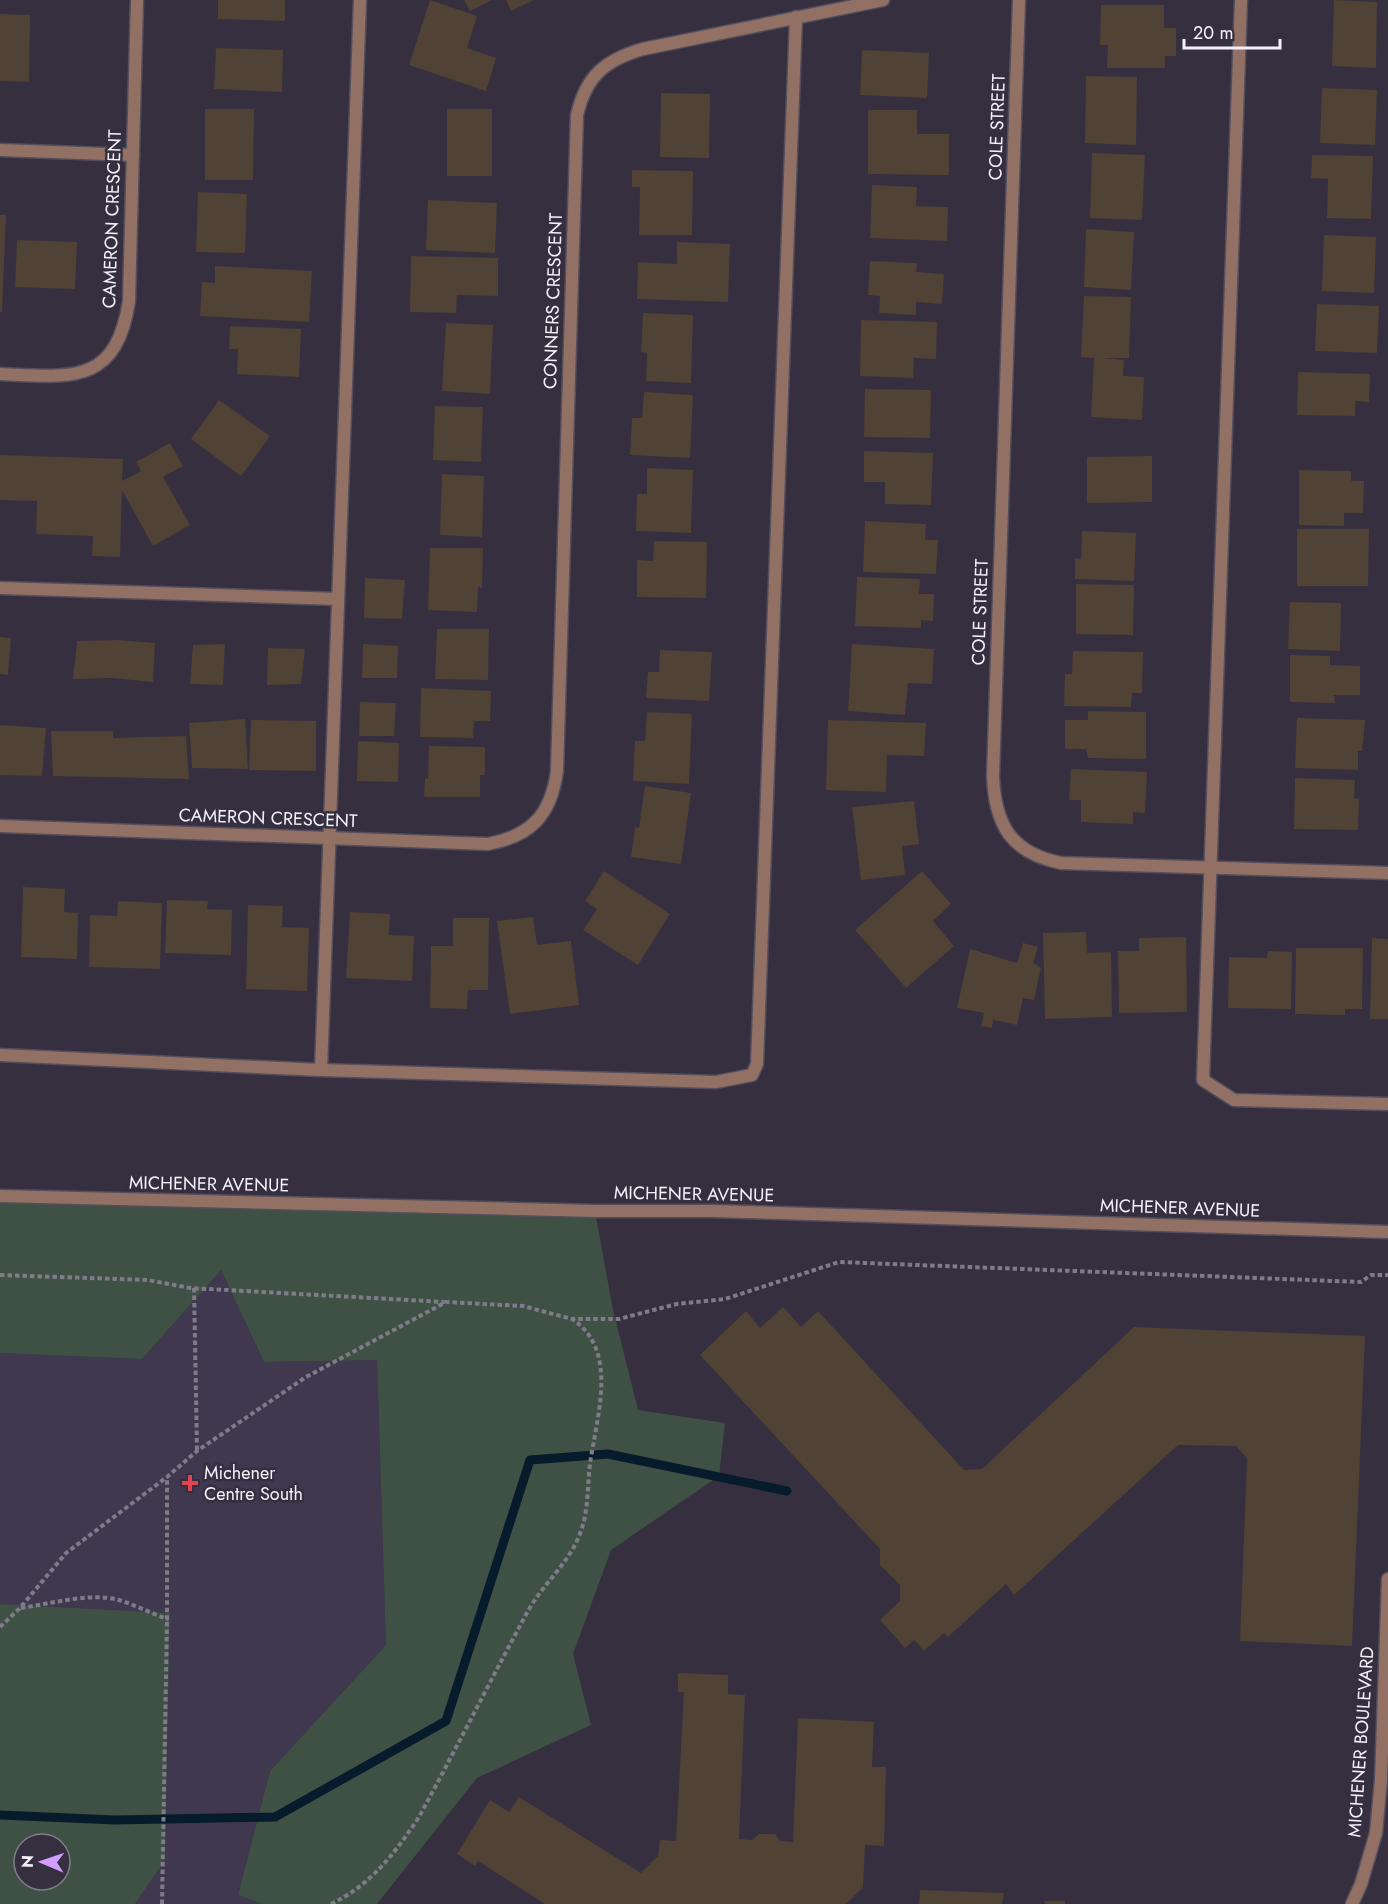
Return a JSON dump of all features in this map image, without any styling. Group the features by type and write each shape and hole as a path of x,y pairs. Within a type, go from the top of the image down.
{"street":[{"name":"CAMERON CRESCENT","path":"0,374 70,375 89,371 106,359 116,345 126,323 129,301 137,0"},
{"path":"321,1070 360,0"},
{"name":"CONNERS CRESCENT","path":"531,826 546,811 554,792 556,771 577,115 580,99 590,81 603,67 621,55 883,0"},
{"name":"COLE STREET","path":"1019,0 993,776 996,810 1004,829 1025,851 1046,860 1061,863 1388,873"},
{"path":"1241,0 1203,1080 1234,1100 1388,1104"},
{"path":"0,1055 321,1070 716,1082 752,1075 757,1064 796,17"},
{"path":"0,150 133,155"},
{"path":"0,588 338,599"},
{"name":"CAMERON CRESCENT","path":"0,826 488,844 510,840 531,826"},
{"name":"MICHENER AVENUE","path":"0,1196 595,1211 725,1211 1388,1232"},
{"name":"MICHENER BOULEVARD","path":"1352,1904 1372,1852 1378,1811 1388,1579"}],"path":[{"path":"0,1275 148,1280 194,1288 523,1306 572,1318 619,1318 677,1304 725,1299 839,1262 1360,1282 1371,1275 1388,1275"},
{"path":"194,1288 197,1451"},
{"path":"0,1627 20,1608 66,1553 167,1477 197,1451 306,1377 446,1302"},
{"path":"331,1904 367,1882 396,1852 419,1817 530,1609 573,1550 579,1537 585,1514 602,1376 593,1344 581,1325 572,1318"},
{"path":"162,1904 167,1477"},
{"path":"20,1608 82,1599 108,1598 119,1600 167,1619"}],"shaded area":[{"name":"Michener Centre South","path":"221,1270 264,1362 377,1360 386,1645 270,1771 238,1895 263,1904 135,1904 165,1860 170,1613 0,1604 0,1353 142,1359"}],"green space":[{"path":"0,1195 595,1211 613,1310 638,1410 725,1423 719,1476 611,1550 573,1654 591,1725 477,1778 377,1904 263,1904 238,1895 270,1771 386,1645 377,1360 264,1362 221,1270 142,1359 0,1353"},
{"path":"0,1604 170,1613 165,1860 135,1904 0,1904"}],"building":[{"path":"218,0 285,0 285,21 218,19"},
{"path":"430,0 477,16 467,48 496,58 486,91 409,65"},
{"path":"464,0 492,0 470,11"},
{"path":"506,0 534,0 511,11"},
{"path":"1334,0 1377,2 1376,68 1332,66"},
{"path":"1101,5 1164,5 1164,28 1176,28 1176,56 1165,56 1165,68 1107,68 1108,45 1100,45"},
{"path":"0,14 30,15 29,82 0,81"},
{"path":"216,48 283,50 282,92 214,89"},
{"path":"862,50 929,53 927,98 860,95"},
{"path":"1086,76 1137,77 1136,145 1085,143"},
{"path":"1322,88 1377,90 1375,145 1320,143"},
{"path":"661,93 710,94 709,158 660,157"},
{"path":"205,109 254,109 253,180 205,180"},
{"path":"447,109 492,109 492,176 447,176"},
{"path":"868,110 917,110 917,134 949,134 949,175 868,174"},
{"path":"1092,153 1145,155 1142,220 1090,218"},
{"path":"1312,155 1373,156 1371,219 1327,218 1328,179 1311,178"},
{"path":"632,170 693,171 692,235 639,235 640,187 632,187"},
{"path":"872,185 917,187 916,206 948,207 947,241 870,238"},
{"path":"198,192 247,194 245,253 196,252"},
{"path":"428,200 497,203 495,253 426,250"},
{"path":"0,215 6,215 2,312 0,312"},
{"path":"1086,229 1134,232 1131,290 1084,287"},
{"path":"1324,235 1376,237 1374,293 1322,291"},
{"path":"17,240 77,242 75,289 15,287"},
{"path":"677,242 730,244 728,302 637,299 638,262 677,264"},
{"path":"411,256 498,258 498,296 457,295 456,313 410,312"},
{"path":"870,261 917,263 916,272 944,274 942,304 916,302 916,315 879,313 880,296 868,295"},
{"path":"215,266 312,271 309,322 200,316 202,282 215,283"},
{"path":"1084,296 1131,297 1129,358 1103,358 1124,360 1123,376 1144,377 1142,420 1091,417 1094,358 1081,357"},
{"path":"1317,304 1379,306 1377,353 1315,351"},
{"path":"643,313 693,315 691,383 646,381 647,353 641,352"},
{"path":"861,320 937,322 936,359 914,358 913,378 860,376"},
{"path":"446,323 493,325 490,394 442,391"},
{"path":"230,326 301,329 299,377 237,374 238,349 229,349"},
{"path":"1298,372 1370,374 1369,402 1355,401 1355,416 1297,415"},
{"path":"865,389 931,390 930,438 864,437"},
{"path":"644,392 693,395 690,458 630,455 632,418 642,418"},
{"path":"219,400 270,436 241,476 191,439"},
{"path":"435,406 483,407 481,462 433,460"},
{"path":"170,443 183,466 163,477 190,525 153,546 122,490 120,557 92,556 93,536 36,534 37,501 0,500 0,455 123,459 122,481 141,471 136,462"},
{"path":"864,451 933,453 931,505 885,504 885,482 864,482"},
{"path":"1152,456 1152,502 1087,503 1087,457"},
{"path":"647,468 693,470 691,533 636,531 637,494 647,494"},
{"path":"1299,470 1351,471 1351,481 1364,481 1363,513 1344,513 1344,526 1299,525"},
{"path":"442,474 484,476 482,537 440,535"},
{"path":"865,521 926,524 925,540 938,540 936,574 863,572"},
{"path":"1297,529 1369,529 1368,586 1297,586"},
{"path":"1082,531 1136,533 1134,581 1075,579 1075,558 1081,559"},
{"path":"654,541 707,542 706,598 637,597 637,560 653,561"},
{"path":"430,548 483,548 482,588 478,587 477,612 428,610"},
{"path":"857,577 920,579 919,594 934,594 933,621 921,620 921,628 855,626"},
{"path":"365,578 405,580 402,619 364,618"},
{"path":"1076,584 1134,585 1133,635 1076,634"},
{"path":"1290,602 1341,603 1340,651 1288,649"},
{"path":"437,629 489,629 488,680 435,679"},
{"path":"0,637 11,638 8,675 0,674"},
{"path":"117,640 155,643 153,682 112,678 73,679 77,641"},
{"path":"225,644 223,685 190,684 193,645"},
{"path":"363,644 398,646 397,678 362,678"},
{"path":"852,644 934,649 932,684 908,683 905,715 848,711"},
{"path":"268,648 305,649 301,684 267,685"},
{"path":"660,650 712,652 709,701 646,698 648,672 659,672"},
{"path":"1073,651 1143,652 1142,693 1132,693 1131,707 1064,706 1065,674 1072,674"},
{"path":"1290,655 1330,656 1330,665 1360,666 1360,695 1334,695 1335,703 1290,702"},
{"path":"421,688 491,691 490,721 474,721 473,738 420,737"},
{"path":"360,702 396,703 394,736 359,736"},
{"path":"1088,711 1146,712 1146,759 1088,758 1086,749 1065,749 1065,720 1088,720"},
{"path":"647,712 692,714 689,784 633,781 635,741 645,741"},
{"path":"1297,718 1365,720 1362,751 1358,751 1358,770 1295,768"},
{"path":"245,719 248,769 192,768 189,723"},
{"path":"251,720 316,721 316,771 249,770"},
{"path":"828,720 926,723 924,756 887,755 886,792 826,790"},
{"path":"0,725 46,728 42,776 0,775"},
{"path":"51,731 113,731 113,738 186,736 189,779 53,776"},
{"path":"358,741 399,743 398,782 357,781"},
{"path":"429,746 485,747 485,775 480,775 480,797 424,797 425,779 428,779"},
{"path":"1071,769 1147,772 1145,813 1133,812 1133,824 1081,822 1081,800 1069,800"},
{"path":"1295,778 1355,780 1354,798 1359,799 1358,830 1294,829"},
{"path":"645,786 691,793 681,864 631,857 635,827 639,828"},
{"path":"914,801 919,844 902,846 905,875 861,880 852,807"},
{"path":"604,871 670,914 638,965 583,930 597,909 585,901"},
{"path":"922,871 951,904 933,921 954,946 906,988 855,930"},
{"path":"23,887 65,889 64,912 78,913 77,959 21,957"},
{"path":"167,900 208,901 207,909 232,910 231,955 165,953"},
{"path":"118,901 162,903 160,969 89,967 90,915 117,916"},
{"path":"248,905 283,906 282,927 309,928 307,991 246,989"},
{"path":"350,912 390,914 389,935 414,936 412,981 346,978"},
{"path":"533,917 537,945 571,941 579,1005 510,1014 497,921"},
{"path":"453,918 489,918 488,990 468,990 467,1009 430,1008 431,946 453,946"},
{"path":"1086,932 1087,953 1111,952 1112,1017 1045,1019 1043,933"},
{"path":"1186,937 1187,1012 1119,1013 1118,951 1139,951 1139,938"},
{"path":"1372,938 1388,939 1388,1019 1370,1019"},
{"path":"1023,943 1038,947 1033,963 1041,968 1034,1000 1023,998 1017,1025 993,1020 992,1028 981,1026 984,1013 957,1008 970,949 1017,963"},
{"path":"1296,948 1363,948 1362,1009 1345,1009 1345,1015 1295,1014"},
{"path":"1268,951 1292,952 1291,1009 1228,1008 1229,957 1267,958"},
{"path":"783,1307 801,1327 818,1311 964,1470 982,1469 1134,1327 1365,1336 1352,1646 1240,1641 1247,1458 1236,1446 1178,1445 1014,1595 1006,1584 948,1637 944,1633 924,1651 914,1640 905,1648 880,1620 900,1601 900,1585 880,1565 880,1549 700,1355 746,1311 760,1328"},
{"path":"678,1673 728,1675 728,1694 745,1695 739,1839 752,1840 759,1834 775,1834 780,1841 793,1842 798,1718 874,1722 872,1767 886,1767 884,1846 865,1845 863,1887 846,1904 545,1904 478,1861 475,1866 457,1854 490,1800 509,1812 519,1797 641,1873 658,1856 660,1840 676,1841 684,1692 678,1692"},
{"path":"920,1890 1004,1893 1002,1904 919,1904"},
{"path":"1044,1901 1065,1901 1065,1904 1045,1904"}],"waterway":[{"path":"0,1815 115,1820 275,1817 446,1721 530,1460 608,1454 787,1491"}],"place":[{"name":"Michener Centre South","path":"190,1483"}]}
